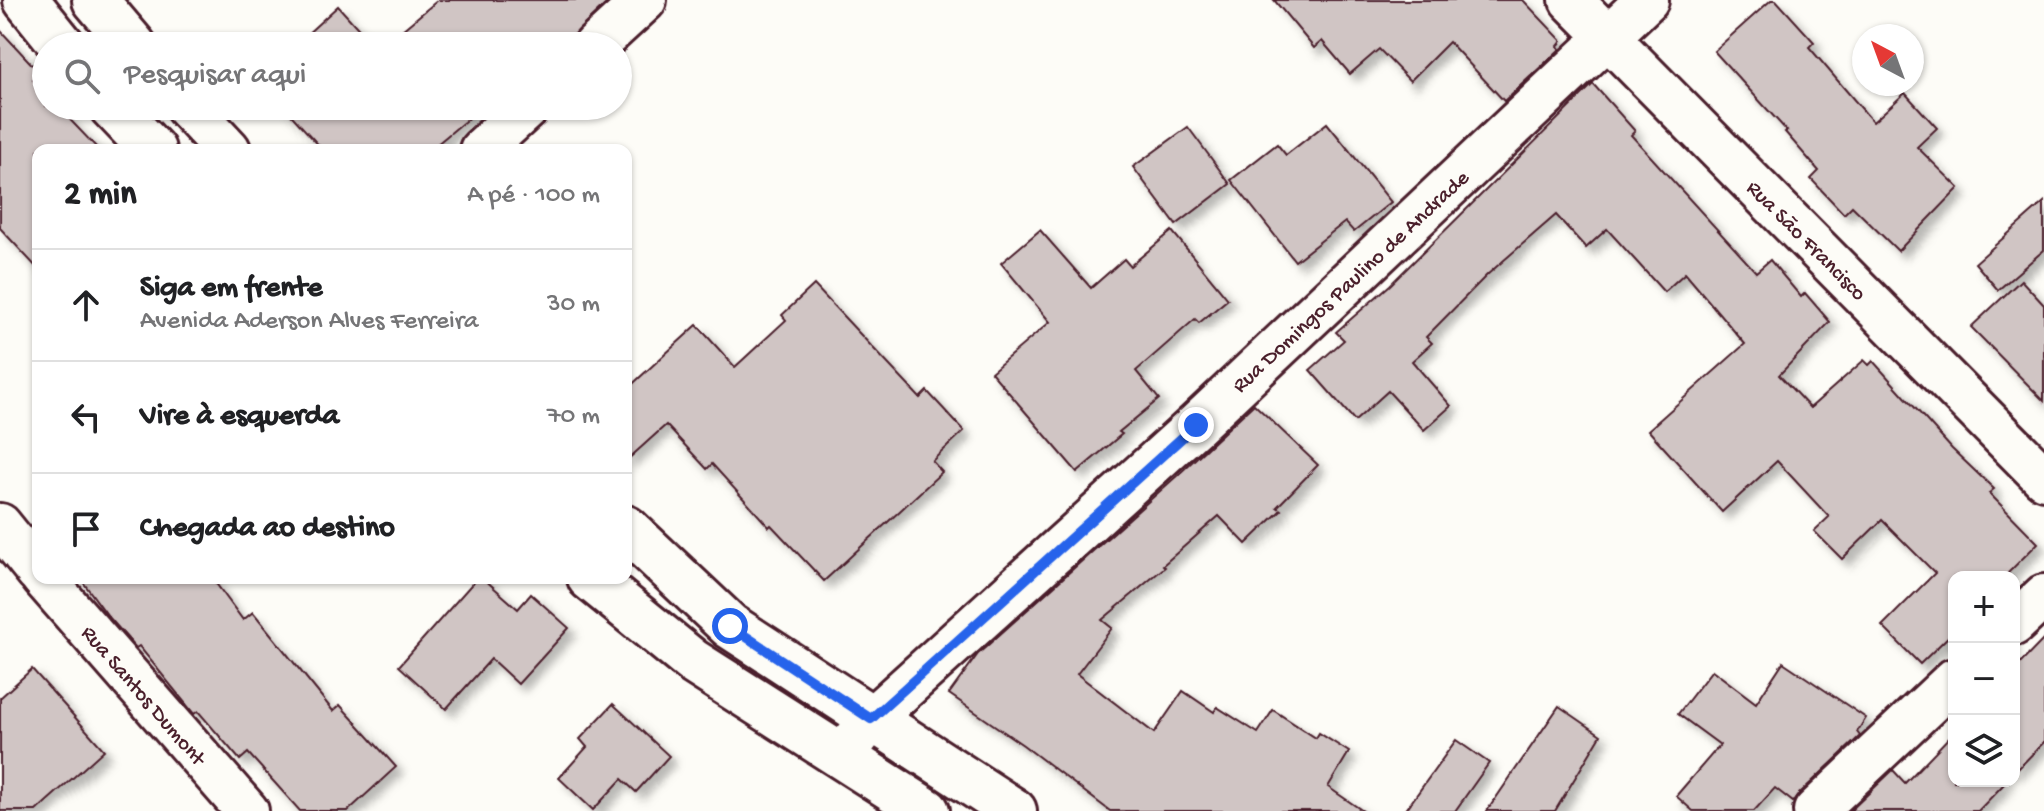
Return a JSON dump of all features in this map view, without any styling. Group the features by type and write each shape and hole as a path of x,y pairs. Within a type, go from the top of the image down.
{"main road":[{"path":"26,0 52,32"},
{"path":"95,0 122,32"},
{"path":"124,120 147,144"},
{"path":"200,120 222,144"},
{"path":"632,534 730,626 1014,811"},
{"path":"597,584 692,661 927,811"}],"street":[{"path":"610,32 645,0"},
{"name":"Rua São Francisco","path":"1571,0 2044,478"},
{"name":"Rua Domingos Paulino de Andrade","path":"842,757 871,719 1196,425 1647,0"},
{"path":"488,144 514,120"},
{"path":"0,525 32,565"},
{"name":"Rua Santos Dumont","path":"48,584 247,811"},
{"path":"2020,618 2044,596"},
{"path":"1815,811 1948,686"}],"building":[{"path":"438,0 610,0 577,32 400,32"},
{"path":"1274,0 1523,0 1562,41 1558,46 1560,49 1504,101 1449,42 1410,81 1379,49 1350,74 1322,41 1314,48"},
{"path":"1771,0 1776,0 1814,42 1809,47 1873,122 1902,96 1908,96 1937,128 1917,147 1959,188 1898,251 1852,206 1844,214 1811,179 1819,171 1714,51"},
{"path":"338,6 361,32 309,32"},
{"path":"0,30 32,64 32,120 70,120 93,144 32,144 32,263 0,228"},
{"path":"1593,84 1635,131 1631,135 1756,272 1770,260 1801,297 1805,293 1830,322 1779,375 1810,408 1864,360 1869,365 1873,361 1952,449 1994,489 1989,493 2038,543 2010,571 1948,571 1948,637 1920,664 1882,626 1935,573 1882,520 1842,559 1814,531 1829,517 1777,461 1722,512 1648,430 1745,344 1685,273 1664,292 1607,229 1586,248 1556,215 1487,275 1426,337 1432,343 1412,361 1451,406 1424,430 1388,391 1355,421 1310,370 1344,340 1336,332 1390,285"},
{"path":"296,120 466,120 437,144 318,144"},
{"path":"1327,123 1391,202 1354,232 1345,222 1295,261 1231,180 1277,144 1286,155"},
{"path":"1188,127 1230,184 1176,225 1133,167"},
{"path":"2044,202 2044,250 1998,290 1975,263"},
{"path":"1040,230 1091,288 1124,259 1130,266 1172,231 1228,299 1199,323 1195,319 1136,371 1159,399 1077,472 991,372 1050,322 1001,263"},
{"path":"2021,280 2044,305 2044,401 1971,327"},
{"path":"814,285 920,398 927,391 964,431 932,461 942,472 824,581 712,464 707,469 666,425 632,456 632,385 697,325 735,367 786,320 782,315"},
{"path":"1254,404 1318,465 1277,507 1281,510 1246,544 1219,516 1102,620 1112,628 1077,674 1154,733 1183,691 1214,712 1217,707 1258,733 1273,710 1316,738 1319,733 1349,752 1328,787 1363,811 1110,811 949,694 978,654"},
{"path":"84,584 216,584 243,620 253,612 333,711 340,705 396,767 348,811 300,811 248,753 240,760 198,711 194,714 139,646 136,648"},
{"path":"472,584 490,584 518,609 531,594 569,628 518,684 491,659 446,709 399,666"},
{"path":"2044,639 2044,742 2020,767 2020,715 2020,664"},
{"path":"1783,662 1866,718 1857,732 1860,736 1793,802 1775,788 1754,811 1693,811 1676,796 1720,745 1678,714 1712,670 1756,703"},
{"path":"32,669 104,750 36,811 0,811 0,698"},
{"path":"613,704 669,756 636,792 622,779 593,810 559,778 587,747 580,739"},
{"path":"1559,706 1601,735 1555,811 1487,811"},
{"path":"1948,738 1948,787 2001,787 1978,811 1850,811 1893,770 1905,783"},
{"path":"1456,740 1489,763 1455,811 1405,811"}],"route":[{"path":"730,626 871,719 1196,425"}]}
